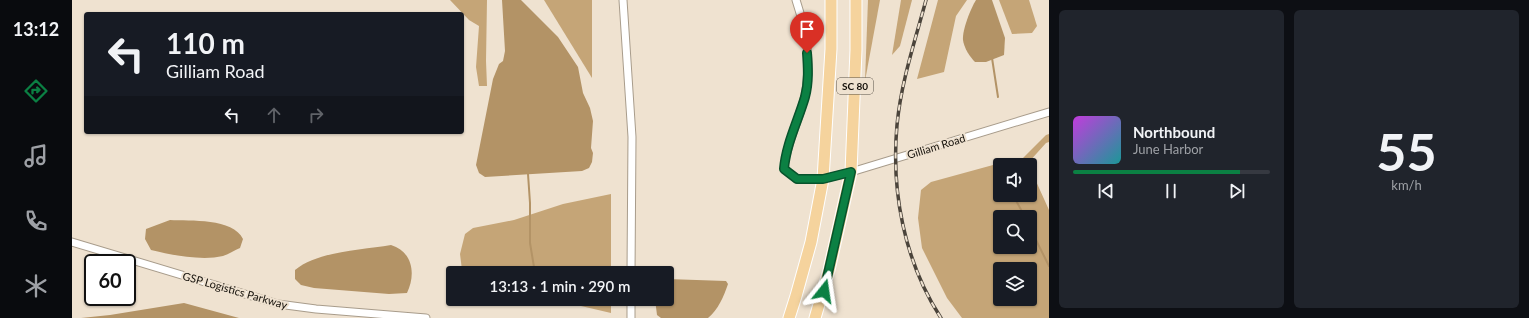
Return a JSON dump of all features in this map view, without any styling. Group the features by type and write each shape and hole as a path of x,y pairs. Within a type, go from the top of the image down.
{"main road":[{"name":"SC 80","path":"788,318 796,296 811,242 823,179 831,49 831,0"},
{"name":"SC 80","path":"815,318 829,270 851,172 856,50 856,0"}],"street":[{"path":"623,0 632,137 631,266"},
{"name":"Gilliam Road","path":"796,0 805,33 808,77 805,96 785,156 784,169 797,179 823,179 851,172 1049,112"},
{"name":"GSP Logistics Parkway","path":"72,242 278,304 316,310 426,318"},
{"path":"631,306 631,318"}],"shaded area":[{"path":"450,0 487,0 487,86 479,86 476,67 479,26 469,20 464,15 464,12 461,12"},
{"path":"502,0 521,0 558,37 578,67 583,93 590,108 593,121 591,148 593,153 592,162 589,168 582,171 485,177 479,173 476,165 493,79 499,64 503,61 505,51"},
{"path":"544,0 592,0 592,78"},
{"path":"868,0 880,0 865,81"},
{"path":"901,0 912,0 900,46 892,55"},
{"path":"938,0 967,0 956,16 944,72 917,79"},
{"path":"976,0 992,0 1005,38 1004,55 986,62 975,62 971,58 963,40 965,25"},
{"path":"999,0 1029,0 1037,26 1032,33 1012,34"},
{"path":"1049,134 1049,142 1046,143 1032,158 1023,158 1046,135"},
{"path":"993,165 993,202 1037,202 1037,183 1049,210 1049,318 962,318 947,298 922,248 918,218 921,190 931,182"},
{"path":"611,194 611,266 462,266 460,254 465,234 473,228 514,220 563,204"},
{"path":"170,220 199,221 221,224 238,232 243,239 240,248 223,256 215,257 187,257 151,250 145,239 146,229"},
{"path":"391,245 404,253 411,264 412,271 410,286 407,293 389,294 314,288 301,285 295,279 295,270 316,259 341,252"},
{"path":"674,279 726,281 728,284 718,307 708,318 661,318 657,315 656,306 674,306"},
{"path":"184,303 239,318 81,318 110,315"},
{"path":"581,306 611,306 611,313"}],"waterway":[{"path":"992,58 998,97"},
{"path":"528,174 530,243 534,266"},
{"path":"1017,202 1021,210"},
{"path":"1037,242 1049,266"}],"railway":[{"path":"926,0 909,62 899,109 897,125 896,175 903,225 909,249 928,296 941,318"}],"route":[{"path":"807,53 807,86 785,156 784,169 797,179 823,179 851,172 824,291"}]}
